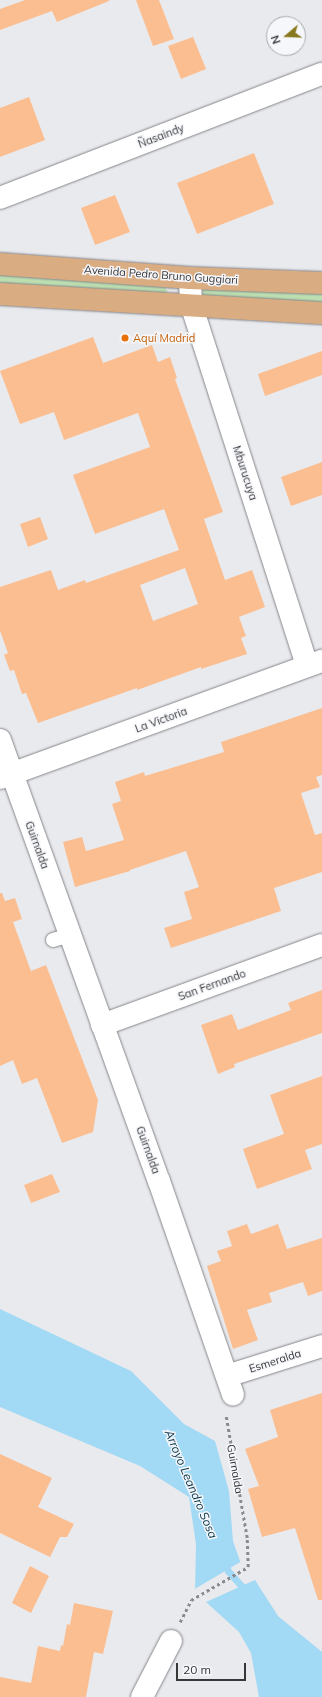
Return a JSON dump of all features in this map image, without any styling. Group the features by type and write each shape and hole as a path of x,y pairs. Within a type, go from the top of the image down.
{"main road":[{"name":"Avenida Pedro Bruno Guggiari","path":"0,264 190,278 322,284"},
{"path":"0,294 191,304 322,313"}],"street":[{"name":"Ñasaindy","path":"0,198 322,74"},
{"name":"Mburucuya","path":"190,278 191,304 315,664"},
{"name":"La Victoria","path":"6,776 315,664"},
{"name":"Guirnalda","path":"0,740 6,776 61,937 102,1025 230,1386"},
{"name":"San Fernando","path":"102,1025 322,944"},
{"name":"Esmeralda","path":"230,1386 322,1346"},
{"path":"142,1697 171,1641"}],"path":[{"name":"Guirnalda","path":"191,1600 248,1567 247,1538 226,1418 230,1386"}],"green space":[{"path":"0,275 164,285 168,293 166,295 0,287"},
{"path":"207,287 322,294 322,306 203,298 202,292"}],"water":[{"path":"0,1309 131,1371 184,1424 215,1441 229,1491 233,1541 241,1564 195,1592 196,1544 189,1497 140,1466 0,1407"},
{"path":"255,1580 278,1616 322,1652 322,1697 259,1697 251,1653 239,1632 206,1602"}],"pier":[{"path":"242,1561 242,1565 196,1593 193,1593 193,1590"}],"building":[{"path":"25,0 109,1 57,22 52,11 0,30 0,9"},
{"path":"136,0 159,0 174,39 153,46"},
{"path":"193,37 206,69 181,79 168,46"},
{"path":"29,97 45,140 0,157 0,108"},
{"path":"254,153 274,204 197,234 177,183"},
{"path":"115,195 130,232 95,245 81,208"},
{"path":"93,337 103,363 152,345 158,362 170,357 177,378 175,379 223,512 204,519 225,580 252,570 265,607 239,617 246,636 241,638 247,654 201,669 201,667 137,690 137,688 38,723 26,693 22,694 14,670 10,671 4,655 8,653 0,631 0,587 51,570 58,590 85,580 86,583 179,550 164,509 95,534 73,475 150,447 138,413 64,440 54,412 20,424 0,371","holes":["185,568 198,604 153,621 140,585"]},
{"path":"322,351 322,375 265,396 258,374"},
{"path":"322,462 322,495 291,506 281,477"},
{"path":"40,517 48,539 28,547 20,524"},
{"path":"322,708 322,775 316,777 320,787 301,793 315,835 322,833 322,872 274,888 281,911 171,948 164,928 192,919 184,892 199,887 186,851 130,871 75,887 63,842 82,837 86,851 124,840 112,804 121,801 115,782 144,772 145,776 224,752 221,742"},
{"path":"0,893 2,893 5,901 15,898 22,919 13,922 31,971 46,965 98,1100 93,1132 62,1143 37,1078 22,1084 13,1060 0,1066"},
{"path":"322,990 322,1033 234,1064 235,1067 218,1074 201,1025 232,1014 238,1030 291,1010 288,1003"},
{"path":"322,1076 322,1144 305,1150 312,1169 257,1189 243,1149 284,1134 270,1095"},
{"path":"52,1174 60,1192 31,1203 24,1185"},
{"path":"247,1224 251,1234 278,1224 287,1249 322,1238 322,1291 308,1296 303,1282 269,1293 272,1302 247,1310 258,1340 233,1349 207,1266 221,1261 217,1251 232,1246 227,1231"},
{"path":"322,1393 322,1600 318,1600 295,1528 262,1537 248,1489 259,1486 245,1449 278,1437 270,1410"},
{"path":"0,1454 52,1478 38,1507 74,1524 67,1537 60,1537 50,1557 0,1533"},
{"path":"30,1566 49,1576 31,1613 12,1603"},
{"path":"74,1603 113,1611 103,1654 94,1652 86,1697 0,1697 0,1677 31,1683 38,1646 60,1651 61,1645 63,1646 67,1624 70,1625"}],"waterway":[{"name":"Arroyo Leandro Sosa","path":"224,1563 228,1571 247,1592"}],"place":[{"name":"Aquí Madrid","path":"125,338"}]}
